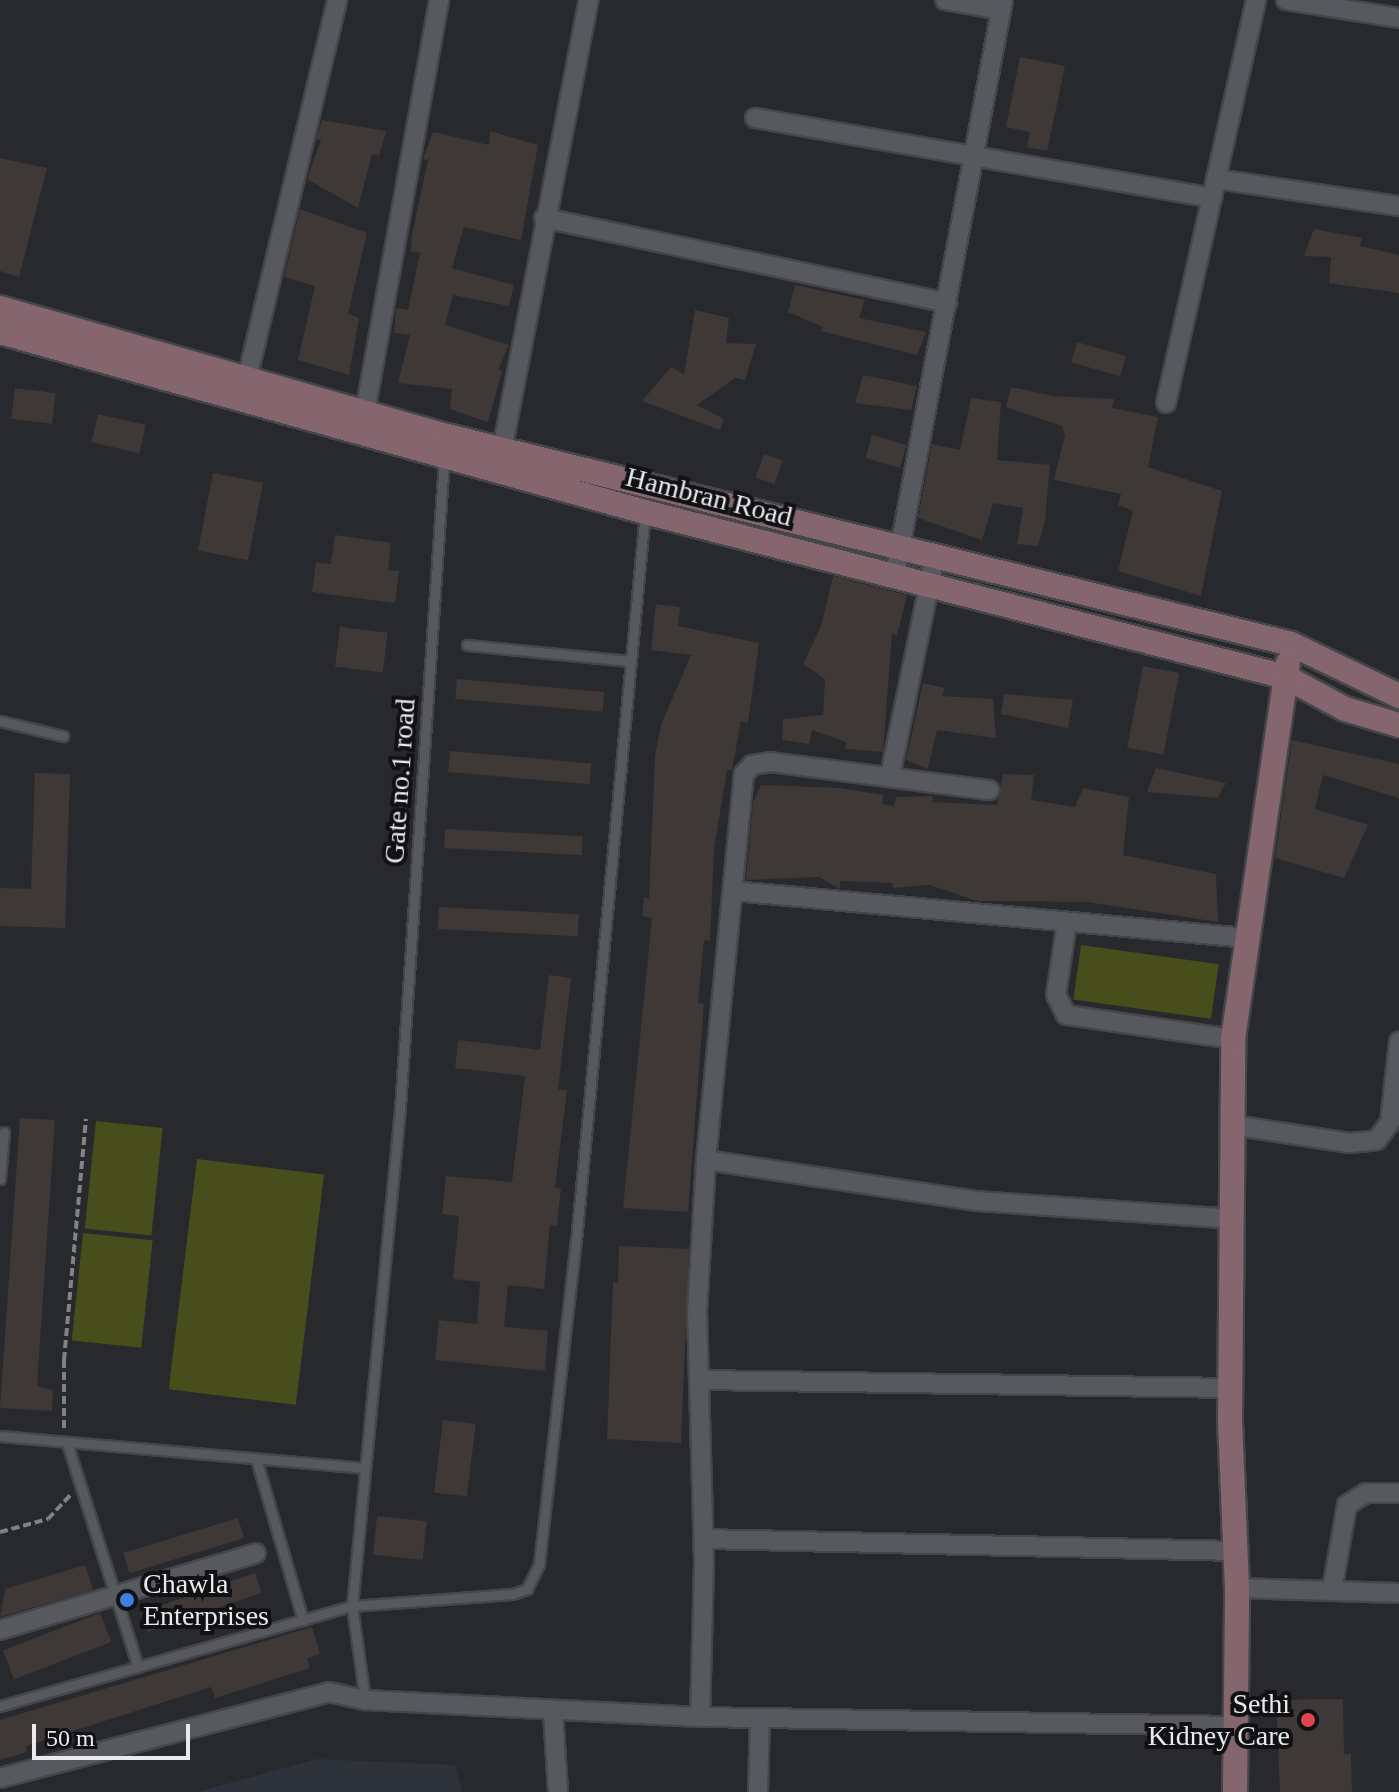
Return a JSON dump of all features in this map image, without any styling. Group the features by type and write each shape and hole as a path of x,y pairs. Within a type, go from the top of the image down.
{"main road":[{"name":"Hambran Road","path":"0,308 502,450 1291,644 1399,696"},
{"name":"Hambran Road","path":"0,332 645,512 1286,677 1335,704 1399,725"},
{"path":"1235,1792 1237,1588 1231,1388 1233,1039 1291,644"}],"street":[{"path":"247,379 337,0"},
{"path":"365,412 439,0"},
{"path":"502,450 544,218 589,0"},
{"path":"895,574 1002,5 945,0"},
{"path":"1166,403 1256,0"},
{"path":"1286,0 1367,6 1399,18"},
{"path":"755,118 1212,198"},
{"path":"1216,179 1399,206"},
{"path":"544,218 947,303"},
{"path":"890,776 935,556"},
{"path":"700,1717 704,1539 697,1312 706,1160 748,767 770,762 989,790"},
{"path":"733,891 1246,938"},
{"path":"1067,922 1056,995 1066,1015 1233,1039"},
{"path":"1232,1125 1350,1143 1377,1140 1390,1122 1399,1042"},
{"path":"706,1160 977,1201 1232,1219"},
{"path":"700,1380 1231,1388"},
{"path":"1332,1590 1347,1505 1366,1493 1399,1493"},
{"path":"704,1539 1235,1551"},
{"path":"0,1630 256,1553"},
{"path":"1237,1588 1399,1593"},
{"path":"0,1778 329,1692 365,1700 553,1712 1236,1726"},
{"path":"553,1712 558,1792"},
{"path":"758,1792 760,1718"}],"lane":[{"name":"Gate no.1 road","path":"365,1700 352,1606 400,1108 444,458"},
{"path":"0,1706 352,1606 502,1596 527,1589 536,1577 576,1241 645,512"},
{"path":"467,645 630,661"},
{"path":"0,721 63,736"},
{"path":"0,1179 4,1132"},
{"path":"0,1436 257,1462 365,1468"},
{"path":"67,1443 138,1667"},
{"path":"257,1462 303,1620"}],"path":[{"path":"67,1443 62,1420 63,1373 86,1119"},
{"path":"0,1532 48,1519 80,1485"}],"shaded area":[{"path":"317,1759 455,1765 462,1792 197,1792"}],"green space":[{"path":"1081,945 1219,964 1211,1019 1073,999"},
{"path":"96,1121 163,1128 151,1235 85,1228"},
{"path":"197,1159 324,1175 296,1405 169,1389"},
{"path":"83,1233 153,1240 141,1348 72,1340"}],"building":[{"path":"1020,57 1065,66 1047,151 1027,147 1030,132 1006,127"},
{"path":"322,120 386,131 379,156 372,154 358,208 307,179 321,140 316,139"},
{"path":"490,131 538,145 521,240 464,227 452,268 514,285 509,306 453,295 445,325 509,345 498,370 502,371 488,422 450,409 452,389 398,383 410,335 394,333 396,308 408,310 420,253 411,251 412,235 428,160 423,159 433,132 489,145"},
{"path":"0,158 47,168 19,277 0,271"},
{"path":"300,209 367,233 348,314 359,318 349,375 298,360 315,286 284,277"},
{"path":"1314,229 1362,238 1360,246 1399,255 1399,293 1329,283 1331,257 1304,256"},
{"path":"795,285 865,300 859,318 926,332 917,355 821,331 823,327 788,312"},
{"path":"695,310 729,318 726,343 756,344 745,380 735,378 697,405 724,419 720,430 642,401 671,367 684,374"},
{"path":"1077,342 1126,356 1120,376 1071,362"},
{"path":"863,375 917,386 911,410 855,403"},
{"path":"1011,387 1053,396 1114,399 1112,408 1158,417 1148,467 1222,491 1201,596 1118,571 1133,511 1118,505 1121,494 1054,480 1065,435 1062,426 1006,407"},
{"path":"15,388 56,393 52,424 11,419"},
{"path":"971,398 1001,402 997,460 1050,465 1045,521 1038,546 1017,544 1023,508 993,503 982,540 918,518 932,444 960,450"},
{"path":"98,414 146,425 139,453 91,442"},
{"path":"872,435 907,445 900,468 865,458"},
{"path":"764,454 783,461 774,484 755,477"},
{"path":"213,473 263,483 248,560 198,551"},
{"path":"335,535 391,543 388,570 399,571 395,603 312,592 316,563 331,564"},
{"path":"833,576 907,595 897,636 892,633 883,752 845,749 846,742 812,730 809,744 782,740 783,719 823,715 825,679 803,664 821,626"},
{"path":"656,604 680,607 678,626 759,643 748,723 741,721 732,770 727,770 714,849 710,941 704,940 698,1003 704,1004 688,1212 623,1208 652,918 642,916 644,898 649,898 655,756 661,725 691,655 651,650"},
{"path":"340,627 388,633 383,673 335,667"},
{"path":"1143,666 1179,673 1163,755 1127,747"},
{"path":"457,679 604,692 603,712 455,699"},
{"path":"923,683 945,688 942,696 993,699 996,738 937,730 928,769 906,760"},
{"path":"1004,694 1073,700 1068,728 1001,714"},
{"path":"1292,740 1399,764 1399,798 1323,775 1315,809 1368,825 1344,878 1275,858"},
{"path":"450,751 591,763 590,784 448,772"},
{"path":"1156,768 1226,783 1217,798 1147,792"},
{"path":"35,773 70,774 65,928 0,926 0,888 31,889"},
{"path":"1003,774 1034,775 1031,800 1075,807 1083,788 1129,797 1123,855 1216,874 1218,922 1087,902 977,901 930,885 893,888 893,883 840,881 840,889 819,877 746,880 753,803 761,785 841,788 883,795 883,804 894,806 896,797 933,796 932,802 997,805"},
{"path":"445,829 583,836 582,855 444,848"},
{"path":"439,907 579,914 578,936 438,929"},
{"path":"549,975 571,978 558,1089 567,1090 555,1187 561,1188 557,1226 550,1225 544,1289 508,1285 504,1327 548,1331 545,1371 435,1360 439,1320 477,1324 480,1282 453,1279 459,1216 442,1214 446,1176 512,1182 525,1076 455,1068 458,1040 540,1050"},
{"path":"20,1118 55,1120 37,1386 53,1390 52,1411 0,1408"},
{"path":"619,1246 689,1249 681,1443 607,1439 613,1282 618,1283"},
{"path":"443,1420 476,1424 467,1496 434,1492"},
{"path":"377,1516 427,1521 423,1560 373,1555"},
{"path":"238,1518 244,1538 129,1573 123,1553"},
{"path":"85,1565 93,1590 0,1617 5,1589"},
{"path":"255,1573 262,1593 147,1632 141,1612"},
{"path":"100,1613 111,1642 14,1679 3,1650"},
{"path":"312,1627 320,1654 307,1658 310,1668 215,1698 211,1687 26,1746 27,1752 0,1760 0,1720"},
{"path":"1343,1699 1344,1754 1351,1754 1352,1792 1280,1792 1276,1700"}],"place":[{"name":"Chawla Enterprises","path":"127,1600"},
{"name":"Sethi Kidney Care","path":"1308,1720"}]}
